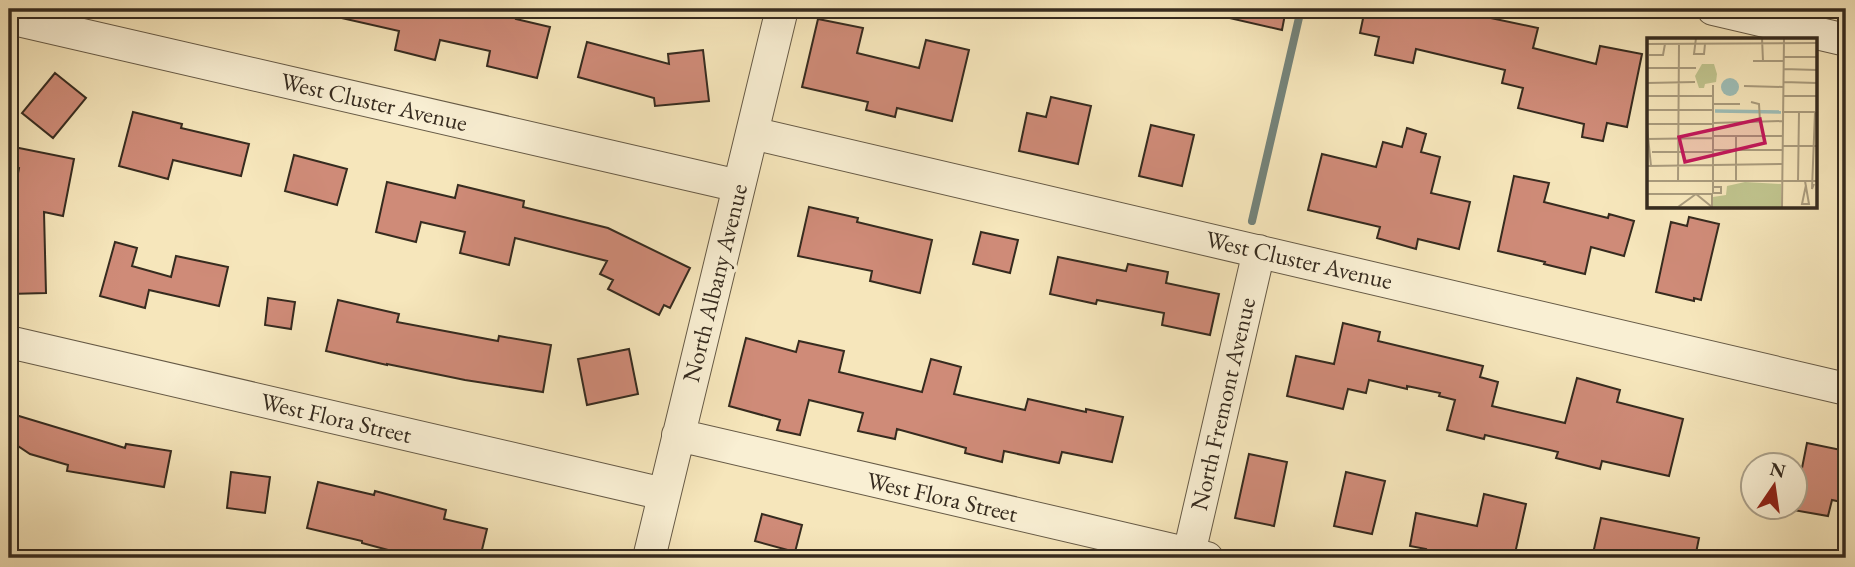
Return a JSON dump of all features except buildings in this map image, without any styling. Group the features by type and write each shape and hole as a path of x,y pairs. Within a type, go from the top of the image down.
{"street":[{"name":"North Albany Avenue","path":"649,558 782,9"},
{"path":"1713,9 1846,40"},
{"name":"West Cluster Avenue","path":"9,18 739,186"},
{"name":"West Cluster Avenue","path":"752,133 1846,389"},
{"name":"North Fremont Avenue","path":"1194,557 1259,251"},
{"name":"West Flora Street","path":"9,342 664,494"},
{"name":"West Flora Street","path":"678,435 1194,557"}],"waterway":[{"path":"1252,221 1301,9"}]}
